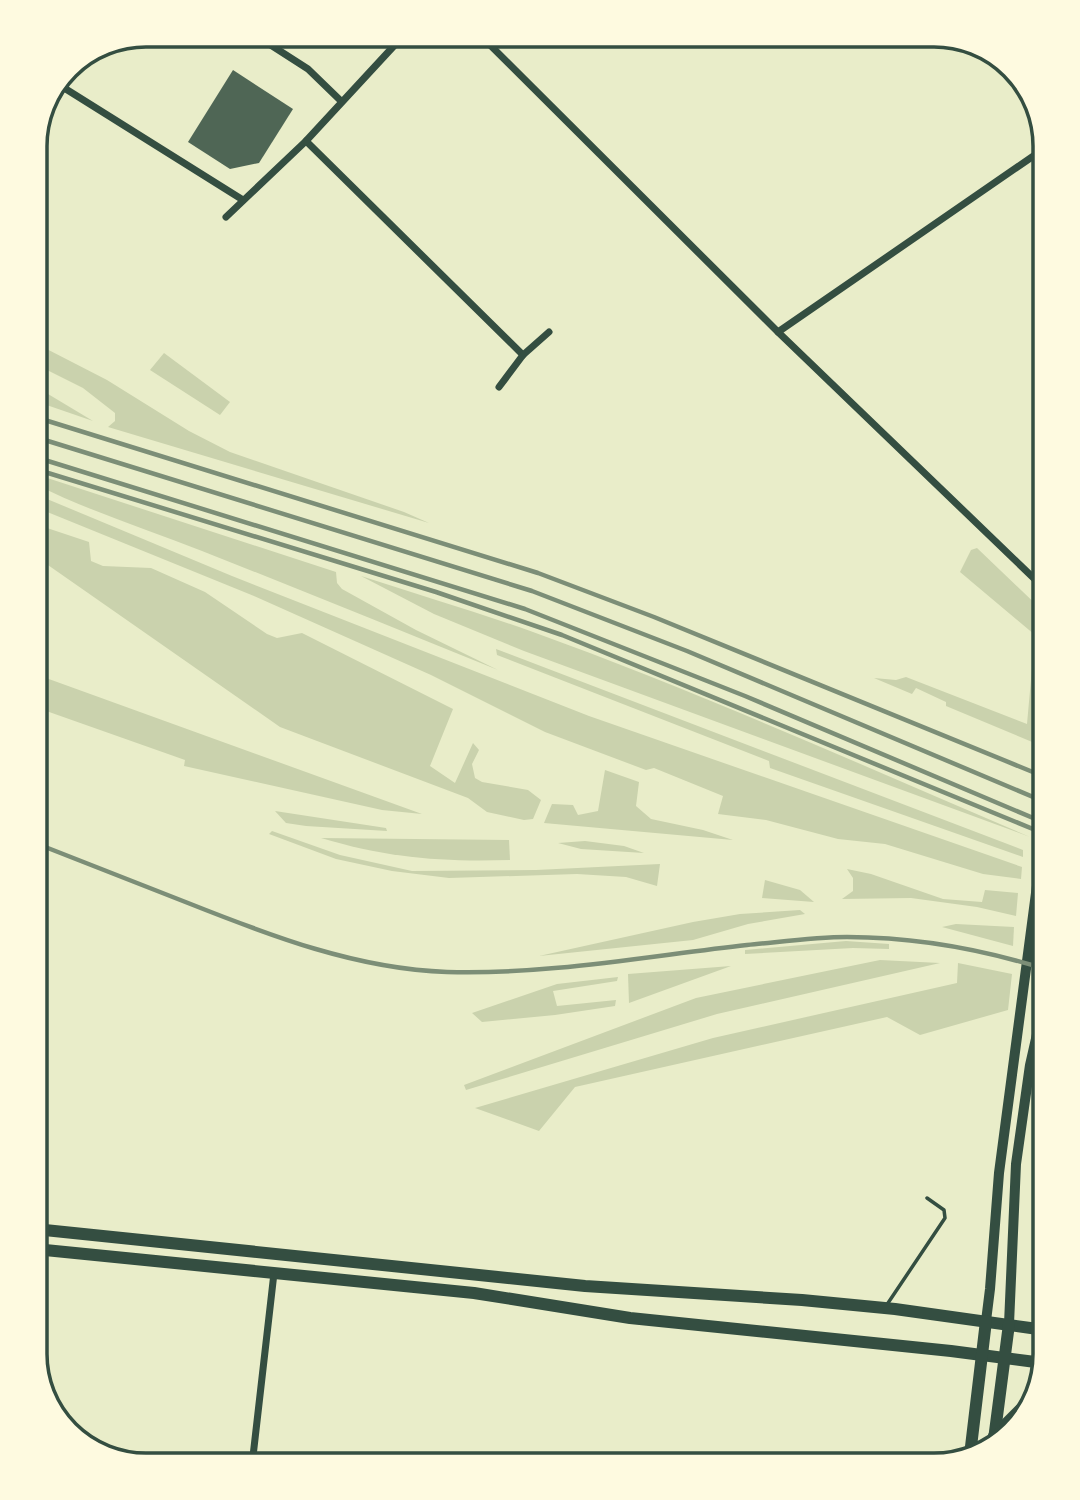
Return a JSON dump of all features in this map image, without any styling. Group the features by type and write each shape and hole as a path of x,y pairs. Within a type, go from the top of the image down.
{"main road":[{"path":"972,1445 990,1289 999,1174 1033,917"},
{"path":"995,1431 1009,1325 1016,1164 1033,1052"},
{"path":"47,1230 585,1286 885,1308 1033,1328"},
{"path":"47,1250 474,1293 630,1318 1032,1362"}],"street":[{"path":"274,47 308,69 341,100"},
{"path":"226,217 306,141 392,47"},
{"path":"492,47 778,331 1033,577"},
{"path":"66,89 243,200"},
{"path":"306,141 523,355"},
{"path":"778,331 1033,156"},
{"path":"499,387 523,355 549,332"},
{"path":"253,1453 274,1273"}],"lane":[{"path":"885,1308 945,1218 944,1210 927,1198"}],"green space":[{"path":"47,349 107,380 189,431 230,452 429,523 108,427 115,421 115,413 83,388 47,370"},
{"path":"164,353 230,402 220,415 150,370"},
{"path":"47,393 93,421 47,405"},
{"path":"47,478 336,572 337,583 342,589 416,630 498,670 239,566 47,490"},
{"path":"47,499 232,576 589,716 1022,867 1021,879 983,874 885,844 838,839 766,820 718,814 723,796 654,768 646,770 545,732 431,675 254,596 47,512"},
{"path":"47,528 89,542 91,561 103,566 151,568 205,592 267,634 277,638 302,633 453,709 430,766 455,783 473,743 479,750 472,764 475,778 482,782 528,790 541,800 533,819 524,820 487,812 468,798 280,727 47,564"},
{"path":"977,548 1033,602 1033,633 960,572 971,550"},
{"path":"361,576 596,655 783,731 1030,837 524,651 434,614"},
{"path":"496,649 1023,850 1023,857 770,768 769,761 497,655"},
{"path":"1033,657 1033,742 946,706 946,702 916,688 912,694 874,678 896,680 906,677 1027,724"},
{"path":"47,678 422,814 382,810 184,766 185,760 47,711"},
{"path":"605,770 639,782 636,806 651,819 703,830 733,840 544,823 552,804 573,805 578,815 598,811"},
{"path":"275,811 386,828 387,831 286,823"},
{"path":"272,831 340,855 412,871 536,870 660,864 657,886 626,877 577,874 449,878 392,871 336,859 269,834"},
{"path":"321,838 509,840 510,860 414,857 369,850"},
{"path":"585,841 624,846 644,853 581,849 558,843"},
{"path":"847,869 871,874 943,899 982,902 985,890 1018,893 1016,916 977,907 911,898 842,899 853,891 853,878"},
{"path":"765,880 800,890 814,902 762,898"},
{"path":"800,910 805,914 748,924 693,940 539,956 693,922 740,914"},
{"path":"956,924 1014,927 1013,946 942,927"},
{"path":"846,941 889,944 889,949 853,948 745,954 745,950"},
{"path":"880,960 940,963 717,1014 466,1090 464,1085 696,998"},
{"path":"958,963 1012,974 1008,1010 920,1035 887,1017 575,1087 539,1131 475,1108 713,1038 957,983"},
{"path":"731,966 629,1003 628,974"},
{"path":"618,977 617,981 553,991 557,1006 616,1000 615,1006 482,1022 472,1013 557,984"}],"building":[{"path":"233,70 293,109 259,163 230,169 188,142"}],"railway":[{"path":"47,421 538,573 654,617 1033,772"},
{"path":"47,441 532,591 687,651 1033,797"},
{"path":"47,461 525,609 745,696 1033,818"},
{"path":"47,473 436,592 562,635 1033,829"},
{"path":"47,848 283,939 347,958 413,970 522,971 747,945 847,937 897,939 947,946 1033,966"}]}
